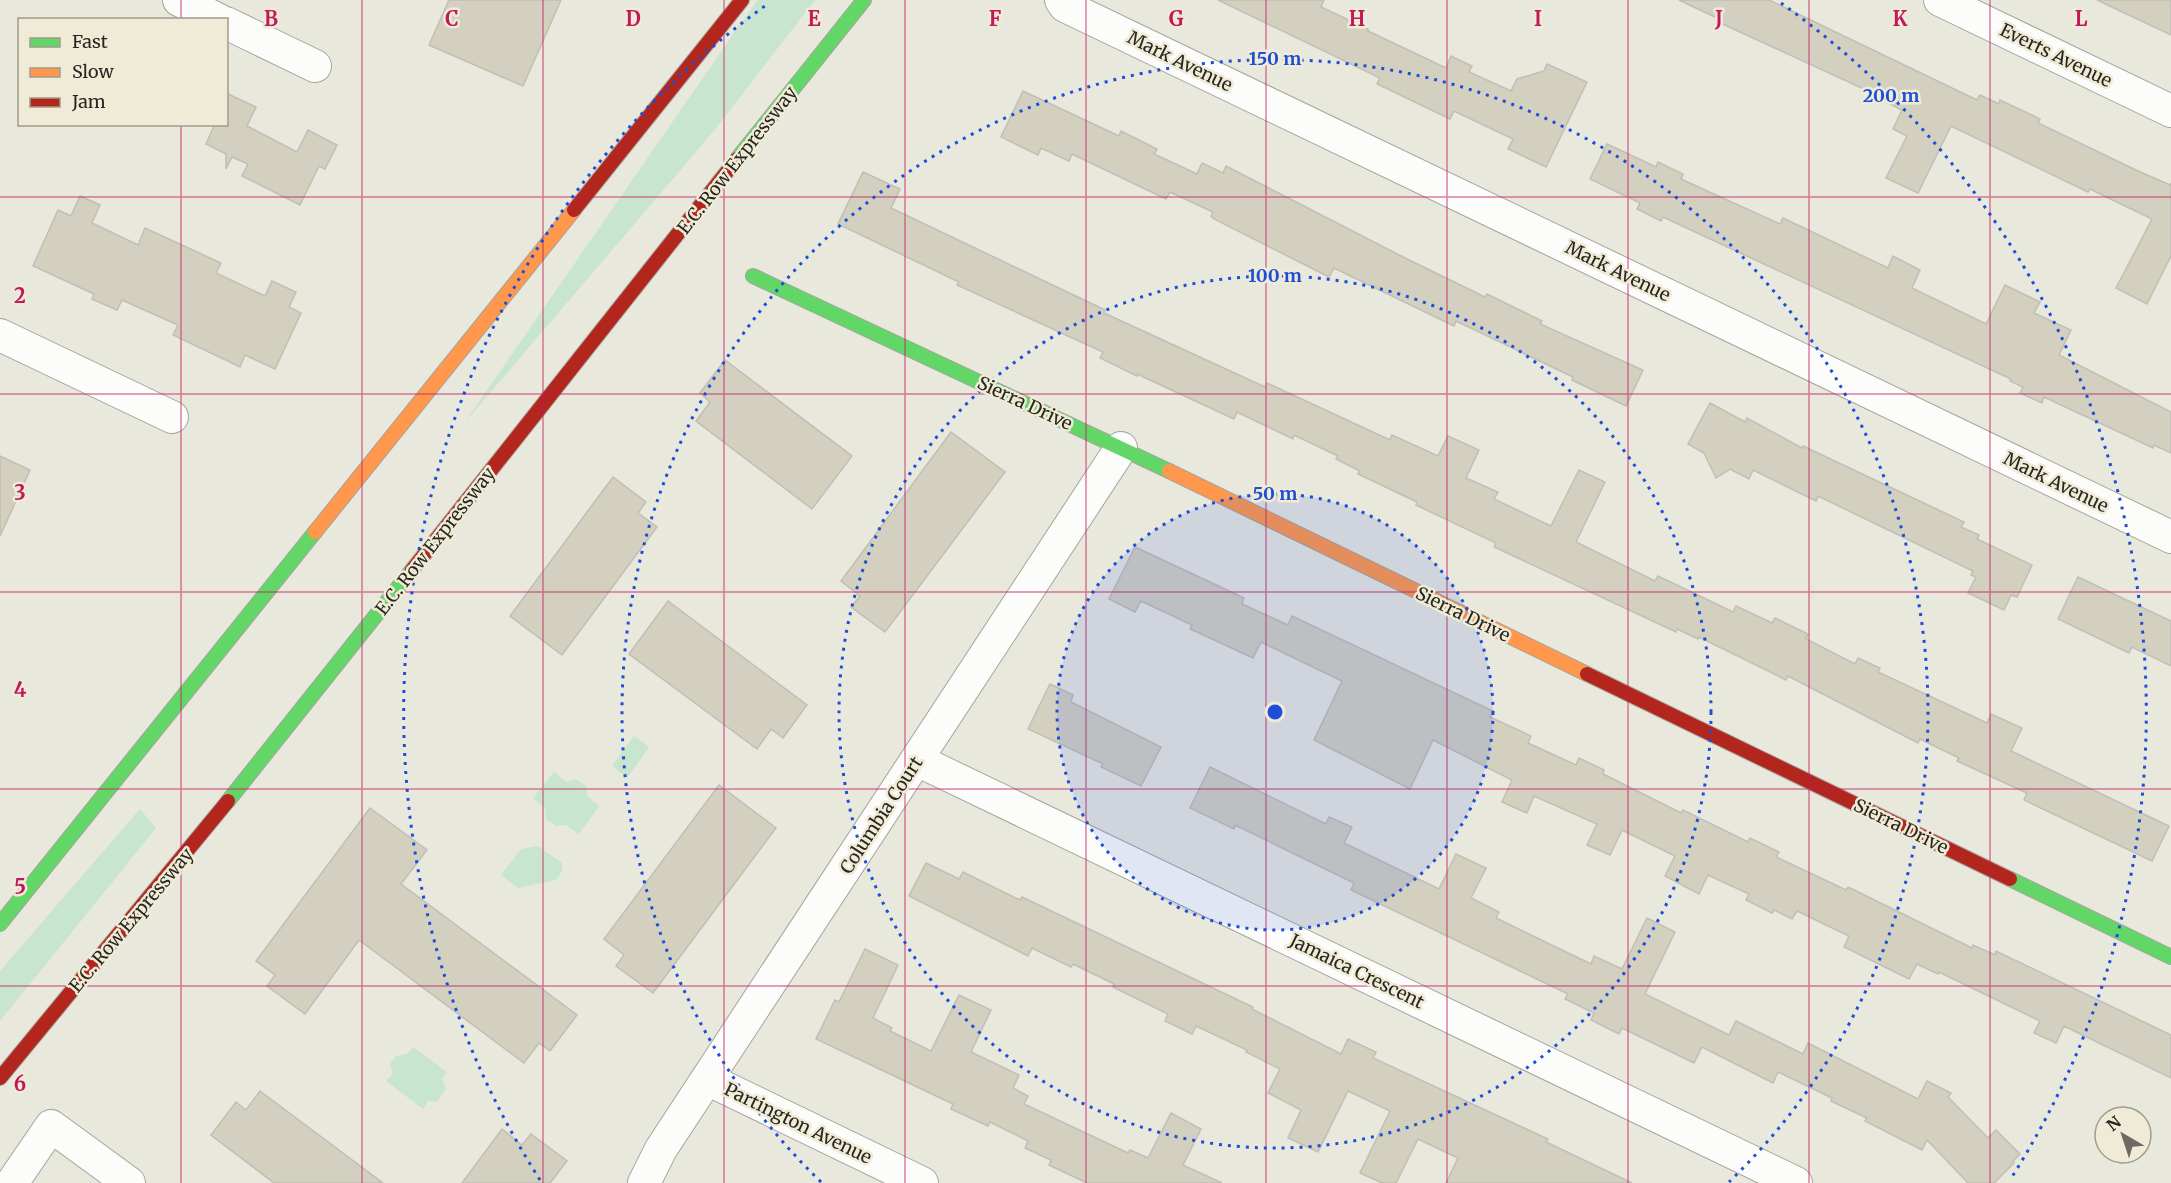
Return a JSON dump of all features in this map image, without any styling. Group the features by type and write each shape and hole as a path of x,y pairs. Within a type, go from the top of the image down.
{"main road":[{"path":"0,924 742,0"},
{"name":"E.C. Row Expressway","path":"0,1078 208,826 864,0"},
{"name":"Sierra Drive","path":"753,276 1121,448 2171,957"}],"street":[{"path":"179,0 215,18"},
{"name":"Everts Avenue","path":"1940,0 2171,111"},
{"name":"Mark Avenue","path":"1063,3 2171,537"},
{"path":"228,24 315,66"},
{"path":"0,335 172,417"},
{"name":"Columbia Court","path":"644,1183 661,1149 1121,448"},
{"name":"Jamaica Crescent","path":"917,760 1796,1183"},
{"name":"Partington Avenue","path":"707,1079 922,1183"},
{"path":"12,1183 51,1126 129,1183"}],"green space":[{"path":"758,0 815,0 713,132 465,422 736,30"},
{"path":"634,736 649,747 627,778 612,766"},
{"path":"554,772 567,782 576,779 586,786 588,797 599,806 579,834 566,825 556,826 546,819 545,808 533,798"},
{"path":"140,809 156,828 0,1021 0,971"},
{"path":"538,846 562,863 562,871 556,880 518,888 501,875 521,849"},
{"path":"413,1047 447,1072 442,1079 446,1088 437,1102 428,1101 423,1109 386,1081 393,1074 390,1064 396,1056 407,1054"}],"building":[{"path":"449,0 561,0 523,86 429,45"},
{"path":"1218,0 1324,0 1321,7 1368,31 1446,68 1451,56 1472,66 1469,72 1511,91 1517,79 1544,71 1547,64 1587,82 1546,167 1508,149 1513,139 1454,111 1450,119 1377,84 1380,78"},
{"path":"1679,0 1769,0 1977,100 1980,95 1999,104 2000,100 2040,119 2038,123 2138,171 2170,185 2171,183 2171,256 2147,304 2116,288 2152,219 2090,189 2088,192 1951,126 1918,193 1886,178 1907,136 1893,129 1902,110 1876,97 1877,95 1716,21 1717,18"},
{"path":"2097,0 2171,0 2171,35"},
{"path":"1023,91 1119,136 1121,131 1157,149 1154,154 1197,174 1202,163 1223,173 1226,166 1409,260 1485,297 1487,294 1542,321 1540,324 1643,370 1626,406 1572,380 1573,377 1456,321 1454,326 1334,268 1329,277 1214,219 1211,216 1213,212 1170,192 1166,199 1072,154 1069,161 1041,148 1038,155 1001,137"},
{"path":"228,94 256,107 247,126 297,152 308,130 337,145 325,169 319,166 300,205 242,176 248,164 232,157 226,169 226,154 206,144 214,126 228,126"},
{"path":"1607,144 1656,167 1658,162 1683,174 1681,179 1780,224 1783,218 1888,268 1893,256 1920,270 1912,288 1986,324 2005,285 2040,302 2034,313 2071,330 2059,355 2171,412 2171,453 2154,445 2153,448 2044,397 2042,403 2020,393 2023,387 2010,381 2011,379 1663,217 1661,221 1637,209 1640,203 1590,179"},
{"path":"863,172 900,189 891,208 1105,310 1104,313 1265,387 1267,383 1390,440 1392,435 1438,456 1448,436 1479,450 1466,478 1498,492 1494,499 1551,526 1579,470 1605,482 1576,542 1655,581 1658,576 1733,612 1736,606 1772,623 1775,618 1808,634 1806,639 1855,664 1858,658 1880,668 1878,672 1987,723 1991,714 2022,728 2011,751 2169,826 2152,861 2024,800 2027,793 1957,761 1959,758 1920,739 1918,743 1788,676 1786,680 1699,637 1698,639 1677,629 1676,632 1494,547 1496,543 1358,474 1360,471 1336,459 1338,456 1294,435 1293,439 1237,412 1234,419 1137,374 1137,376 1100,358 1103,352 957,285 959,282 838,224"},
{"path":"80,196 100,205 92,223 138,245 145,228 221,263 216,273 265,296 272,281 296,292 289,307 301,313 275,369 245,355 240,367 173,335 178,325 122,300 117,310 92,299 94,294 33,266 58,210 71,216"},
{"path":"725,360 852,456 812,509 696,421 710,402 700,393"},
{"path":"1710,403 1745,422 1747,418 1802,448 1803,446 1964,522 1961,527 1979,535 1977,539 2032,565 2017,597 2011,595 2004,610 1968,593 1976,577 1971,575 1973,571 1818,496 1816,501 1753,470 1749,479 1730,469 1716,478 1704,453 1688,444"},
{"path":"951,432 1005,472 885,632 851,607 860,596 841,581"},
{"path":"0,456 30,470 0,536"},
{"path":"613,477 646,502 638,513 657,527 562,655 510,616"},
{"path":"1135,547 1244,598 1242,604 1288,625 1292,616 1493,711 1490,717 1531,736 1528,743 1576,765 1579,758 1604,770 1603,774 1681,813 1683,810 1748,842 1750,838 1779,852 1776,857 1846,890 1848,887 1972,948 1973,945 1995,955 1996,951 2171,1035 2171,1078 2064,1026 2056,1043 2034,1033 2040,1021 1939,972 1938,974 1917,964 1909,979 1844,947 1849,936 1797,911 1792,919 1774,910 1772,913 1746,900 1749,894 1708,875 1699,894 1665,876 1675,856 1622,830 1610,855 1587,845 1597,824 1534,796 1527,813 1502,802 1512,780 1433,740 1410,789 1314,740 1342,681 1261,642 1253,658 1190,629 1192,625 1141,601 1135,612 1109,599"},
{"path":"2078,577 2171,621 2171,666 2132,647 2129,653 2058,619"},
{"path":"668,601 807,705 783,738 771,729 757,749 629,654"},
{"path":"1050,684 1073,695 1071,702 1161,747 1141,786 1101,767 1103,764 1028,729"},
{"path":"1210,767 1326,824 1329,817 1352,827 1344,843 1439,889 1456,854 1486,868 1471,898 1499,912 1496,918 1591,964 1594,956 1622,969 1647,918 1675,932 1645,994 1729,1035 1736,1021 1803,1054 1808,1043 1918,1099 1927,1081 1951,1093 1948,1097 1988,1138 1996,1130 2020,1154 1994,1183 1968,1183 1927,1140 1922,1150 1865,1121 1867,1118 1831,1101 1832,1098 1778,1072 1773,1083 1702,1047 1694,1063 1622,1028 1619,1034 1591,1020 1594,1013 1565,999 1568,994 1351,890 1354,883 1235,825 1234,829 1190,808"},
{"path":"719,785 776,828 653,993 616,966 624,955 604,939"},
{"path":"370,808 427,850 401,884 577,1015 550,1051 539,1043 524,1063 359,940 305,1014 267,986 275,975 256,961"},
{"path":"926,863 959,879 963,872 1020,900 1022,897 1253,1007 1252,1009 1341,1054 1348,1039 1376,1052 1373,1058 1548,1139 1546,1142 1632,1183 1446,1183 1458,1158 1418,1139 1396,1183 1382,1183 1360,1173 1390,1111 1348,1091 1318,1152 1288,1138 1301,1110 1268,1093 1280,1069 1246,1052 1247,1050 1196,1026 1192,1034 1165,1021 1168,1014 1073,964 1071,967 1032,948 1028,956 909,896"},
{"path":"865,949 898,965 873,1018 892,1028 890,1031 931,1051 959,995 991,1010 971,1052 1019,1075 1013,1088 1028,1096 1024,1104 1128,1153 1130,1150 1148,1158 1171,1113 1201,1129 1183,1165 1222,1183 1087,1183 1049,1165 1051,1160 1025,1148 1028,1141 990,1122 988,1126 951,1109 953,1104 816,1039 835,1000 839,1002"},
{"path":"260,1091 383,1183 274,1183 211,1135 236,1102 246,1110"},
{"path":"502,1129 522,1145 531,1134 567,1161 550,1183 462,1183"}],"traffic: fast":[{"path":"737,159 864,0"},
{"path":"753,276 1169,471"},
{"path":"0,924 315,532"},
{"path":"228,801 412,570"},
{"path":"2010,879 2171,957"}],"traffic: slow":[{"path":"315,532 574,210"},
{"path":"1169,471 1587,674"}],"traffic: jam":[{"path":"574,210 742,0"},
{"path":"412,570 737,159"},
{"path":"1587,674 2010,879"},
{"path":"0,1078 228,801"}]}
